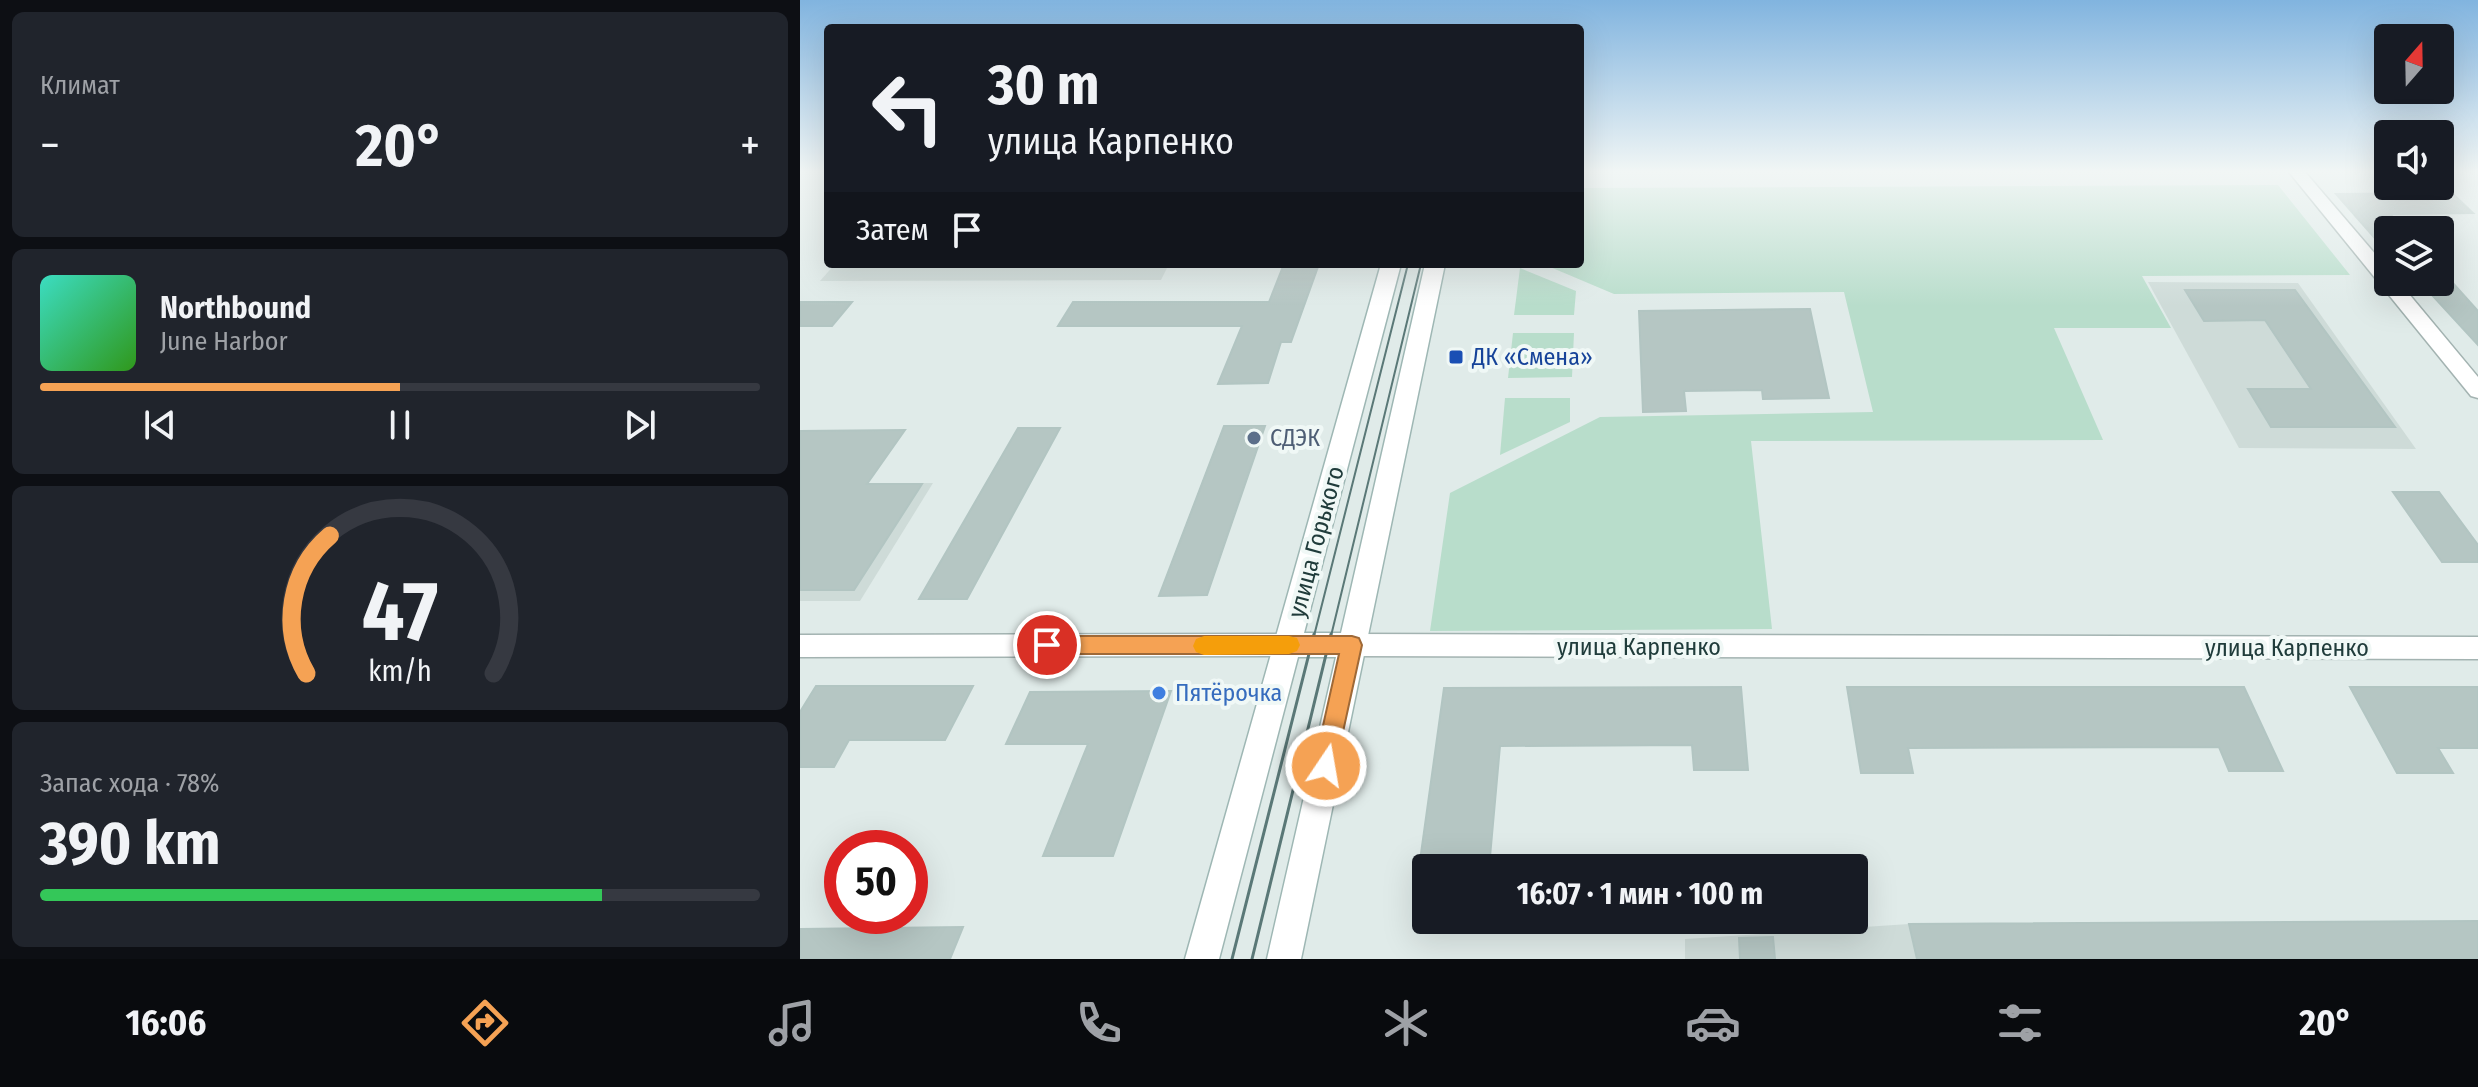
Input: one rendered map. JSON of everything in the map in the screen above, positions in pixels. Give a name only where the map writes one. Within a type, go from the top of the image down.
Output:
[{"type":"main road","name":"улица Горького","points":[[1202,959],[1390,268]]},
{"type":"main road","points":[[1284,959],[1434,268]]},
{"type":"main road","name":"улица Карпенко","points":[[1288,645],[1352,645]]},
{"type":"street","points":[[2334,217],[2374,265]]},
{"type":"street","points":[[2400,296],[2478,391]]},
{"type":"street","name":"улица Карпенко","points":[[800,646],[1288,645]]},
{"type":"street","name":"улица Карпенко","points":[[1352,645],[2478,648]]},
{"type":"shaded area","points":[[831,268],[1167,268],[1161,280],[820,281]]},
{"type":"shaded area","points":[[2148,282],[2298,283],[2416,449],[2239,448]]},
{"type":"shaded area","points":[[933,483],[860,601],[800,601],[800,484]]},
{"type":"shaded area","points":[[2478,921],[2478,959],[1685,959],[1685,939],[1760,934],[1868,934],[1868,927]]},
{"type":"green space","points":[[1584,217],[2303,217],[2350,275],[2142,276],[2171,328],[2054,328],[2103,440],[1751,441],[1772,629],[1430,631],[1450,493],[1600,417],[1873,412],[1844,292],[1614,294],[1552,268],[1584,268]]},
{"type":"green space","points":[[1520,268],[1576,291],[1574,315],[1514,315]]},
{"type":"green space","points":[[1513,333],[1574,333],[1572,377],[1508,378]]},
{"type":"green space","points":[[1505,398],[1570,398],[1570,422],[1500,455]]},
{"type":"building","points":[[2356,217],[2374,217],[2374,237]]},
{"type":"building","points":[[1282,268],[1318,268],[1291,342],[1281,342],[1268,383],[1218,384],[1242,326],[1058,326],[1073,302],[1269,302]]},
{"type":"building","points":[[2454,284],[2478,311],[2478,345],[2433,296],[2454,296]]},
{"type":"building","points":[[2185,290],[2295,290],[2395,427],[2271,427],[2248,389],[2311,389],[2265,320],[2204,321]]},
{"type":"building","points":[[800,302],[852,302],[832,326],[800,326]]},
{"type":"building","points":[[1810,309],[1829,398],[1763,399],[1762,390],[1684,391],[1686,411],[1643,412],[1639,311]]},
{"type":"building","points":[[1224,426],[1265,426],[1207,595],[1159,596]]},
{"type":"building","points":[[1018,428],[1060,428],[967,599],[919,599]]},
{"type":"building","points":[[905,430],[867,484],[922,484],[854,590],[800,590],[800,431]]},
{"type":"building","points":[[2393,492],[2439,492],[2478,545],[2478,562],[2442,562]]},
{"type":"building","points":[[816,686],[973,686],[945,740],[849,740],[834,767],[800,767],[800,712]]},
{"type":"building","points":[[1741,687],[1748,770],[1694,770],[1692,745],[1500,746],[1490,854],[1421,854],[1444,688]]},
{"type":"building","points":[[1847,687],[2244,687],[2283,771],[2229,771],[2219,747],[1908,748],[1913,773],[1861,773]]},
{"type":"building","points":[[2350,687],[2478,687],[2478,748],[2438,748],[2453,773],[2397,773]]},
{"type":"building","points":[[1171,691],[1113,856],[1043,856],[1088,744],[1006,744],[1030,692]]},
{"type":"building","points":[[2478,921],[2478,959],[1917,959],[1909,924]]},
{"type":"building","points":[[928,927],[963,927],[950,959],[800,959],[800,929],[824,929],[824,934],[928,934]]},
{"type":"building","points":[[1773,937],[1775,959],[1740,959],[1739,938]]},
{"type":"tram line","points":[[1314,636],[1407,268]]},
{"type":"tram line","points":[[1331,636],[1420,268]]},
{"type":"tram line","points":[[1232,959],[1314,634]]},
{"type":"tram line","points":[[1252,959],[1331,634]]},
{"type":"slow traffic","points":[[1204,646],[1289,645]]},
{"type":"place","name":"ДК «Смена»","points":[[1456,357]]},
{"type":"place","name":"СДЭК","points":[[1254,438]]},
{"type":"place","name":"Пятёрочка","points":[[1159,693]]},
{"type":"route","points":[[1047,645],[1352,645],[1326,766]]}]
